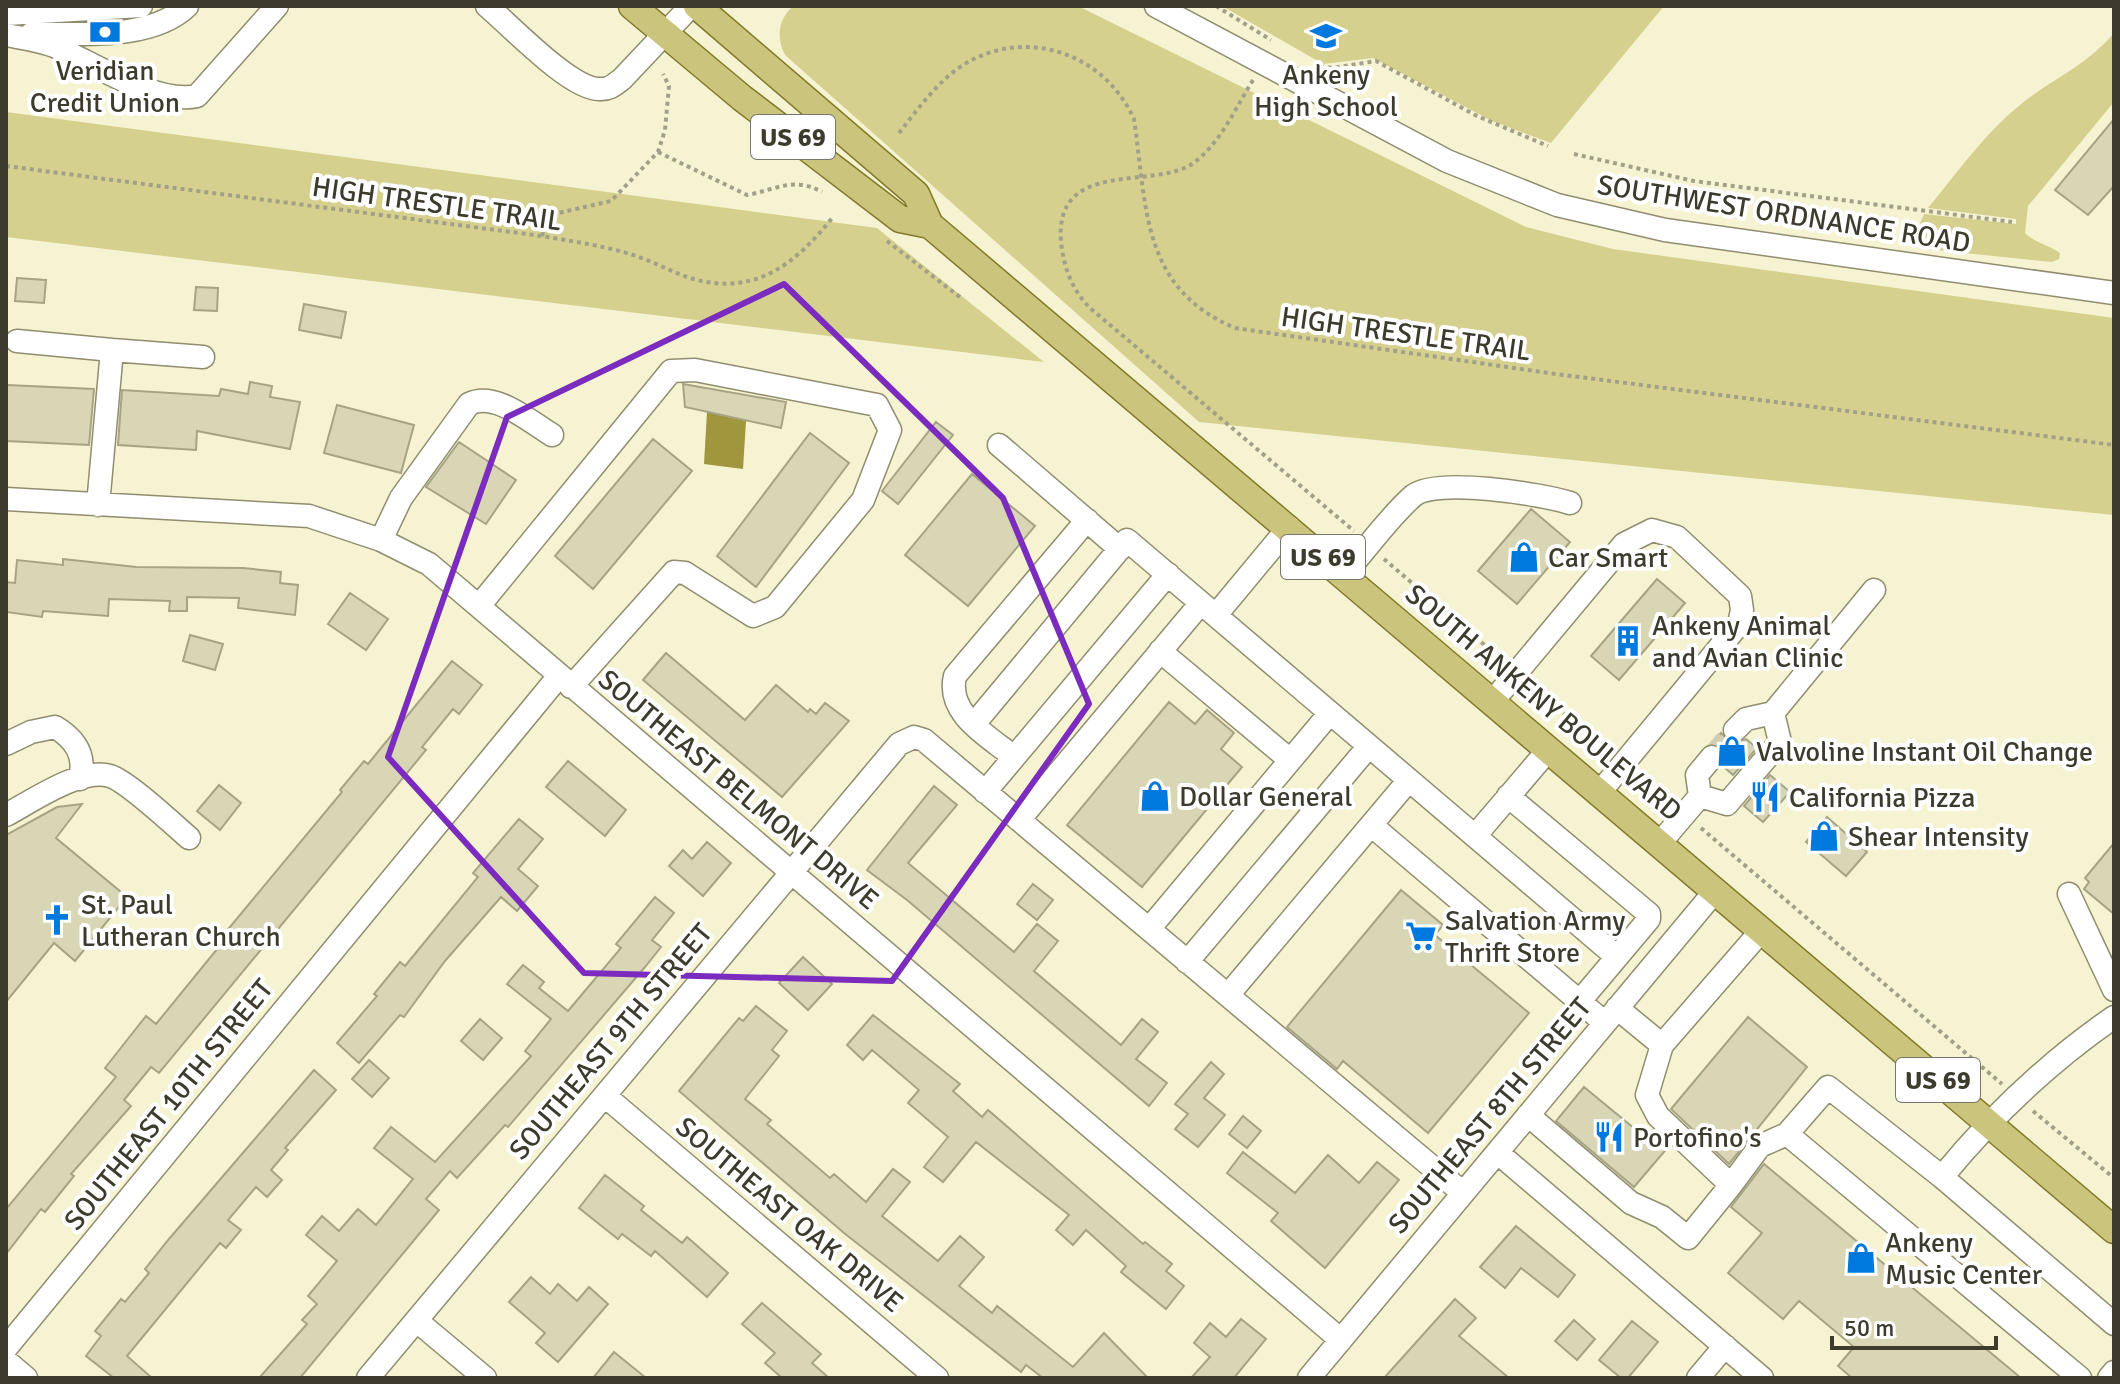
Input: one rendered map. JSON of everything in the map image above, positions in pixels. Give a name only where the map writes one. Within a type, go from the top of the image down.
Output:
[{"type":"main road","name":"SOUTH ANKENY BOULEVARD","points":[[632,6],[742,98],[900,219],[930,225]]},
{"type":"main road","name":"SOUTH ANKENY BOULEVARD","points":[[697,6],[916,194],[930,225],[2114,1230]]},
{"type":"street","points":[[6,14],[141,6]]},
{"type":"street","points":[[6,34],[147,26],[179,14],[187,6]]},
{"type":"street","points":[[6,34],[51,45],[114,76],[181,100],[197,96],[277,6]]},
{"type":"street","points":[[487,6],[566,73],[597,90],[611,88],[622,79],[691,6]]},
{"type":"street","name":"SOUTHWEST ORDNANCE ROAD","points":[[1156,6],[1447,161],[1557,205],[1665,230],[2114,293]]},
{"type":"street","points":[[17,341],[203,357]]},
{"type":"street","points":[[98,505],[112,350]]},
{"type":"street","name":"SOUTHEAST 10TH STREET","points":[[6,1348],[565,682],[674,572],[685,573],[753,616],[775,607],[863,500],[890,430],[877,405],[695,370],[671,371],[479,606]]},
{"type":"street","points":[[381,540],[401,498],[469,404],[485,400],[496,402],[552,435]]},
{"type":"street","points":[[999,445],[1120,549]]},
{"type":"street","points":[[1344,574],[1415,494],[1431,487],[1524,493],[1570,503]]},
{"type":"street","name":"SOUTHEAST BELMONT DRIVE","points":[[6,499],[309,516],[381,540],[429,564],[1341,1340]]},
{"type":"street","points":[[1014,757],[957,707],[951,692],[955,676],[1087,520]]},
{"type":"street","points":[[1019,820],[1160,651],[1208,609],[1289,527]]},
{"type":"street","points":[[1493,701],[1624,544],[1652,530],[1677,537],[1740,596],[1742,610],[1739,624],[1600,792]]},
{"type":"street","points":[[974,724],[1127,540],[1617,957]]},
{"type":"street","points":[[1168,574],[985,792],[1463,1193]]},
{"type":"street","points":[[1735,730],[1746,719],[1773,713],[1874,590]]},
{"type":"street","points":[[1160,651],[1290,760]]},
{"type":"street","points":[[1149,929],[1330,713]]},
{"type":"street","points":[[1700,796],[1727,804],[1780,742],[1773,713]]},
{"type":"street","points":[[6,744],[31,732],[55,727],[79,749],[82,760],[80,779]]},
{"type":"street","name":"SOUTHEAST 9TH STREET","points":[[368,1378],[899,744],[914,737],[924,740],[985,792]]},
{"type":"street","points":[[1187,962],[1369,746]]},
{"type":"street","points":[[1475,836],[1549,749]]},
{"type":"street","points":[[1660,843],[1700,796],[1697,775],[1712,757]]},
{"type":"street","points":[[6,815],[80,779],[113,777],[189,838]]},
{"type":"street","points":[[1228,995],[1409,780]]},
{"type":"street","points":[[1508,796],[1649,914],[1649,919],[1580,1001]]},
{"type":"street","points":[[1371,825],[1580,1001],[1662,1045]]},
{"type":"street","name":"SOUTHEAST 8TH STREET","points":[[1309,1378],[1716,890]]},
{"type":"street","points":[[2069,894],[2114,990]]},
{"type":"street","points":[[1731,1185],[1658,1116],[1647,1095],[1662,1045],[1762,930]]},
{"type":"street","points":[[1942,1177],[1987,1122],[2018,1098],[2062,1053],[2114,1017]]},
{"type":"street","points":[[1528,1115],[1631,1203],[1662,1217],[1688,1238],[1760,1146],[1787,1134],[1828,1087],[1942,1177],[2114,1324]]},
{"type":"street","name":"SOUTHEAST OAK DRIVE","points":[[605,1096],[937,1378]]},
{"type":"street","points":[[1787,1134],[2080,1378]]},
{"type":"street","points":[[1498,1153],[1762,1378]]},
{"type":"street","points":[[417,1321],[485,1378]]},
{"type":"street","points":[[1698,1378],[1725,1346]]},
{"type":"street","points":[[6,1361],[26,1378]]},
{"type":"street","points":[[2109,1378],[2114,1372]]},
{"type":"path","points":[[1216,6],[1271,44],[1283,47]]},
{"type":"path","name":"HIGH TRESTLE TRAIL","points":[[899,133],[938,85],[962,66],[987,53],[1013,46],[1044,47],[1068,54],[1112,84],[1134,119],[1154,245],[1166,274],[1183,296],[1206,315],[1235,328],[1359,348],[2114,445]]},
{"type":"path","points":[[1315,64],[1332,68],[1376,61],[1477,116],[1548,146]]},
{"type":"path","points":[[1256,73],[1229,120],[1195,162],[1169,172],[1095,184],[1081,192],[1070,206],[1061,239],[1072,286],[1111,326],[1369,547],[2114,1178]]},
{"type":"path","points":[[542,236],[548,218],[554,214],[611,201],[658,152],[665,130],[669,86],[663,74]]},
{"type":"path","points":[[658,152],[747,195],[799,183],[828,195]]},
{"type":"path","points":[[1574,154],[1694,181],[2012,222]]},
{"type":"path","name":"HIGH TRESTLE TRAIL","points":[[6,166],[542,236],[612,249],[696,280],[747,283],[771,276],[795,260],[833,217]]},
{"type":"path","points":[[877,234],[961,298]]},
{"type":"highlighted area","points":[[784,284],[1003,498],[1089,704],[892,981],[584,973],[388,757],[507,417]]},
{"type":"shaded area","points":[[793,6],[1078,6],[1526,227],[1613,249],[2114,318],[2114,515],[1199,422],[785,55],[780,42],[780,29],[784,17]]},
{"type":"shaded area","points":[[1222,6],[1664,6],[1551,143],[1492,121],[1373,58],[1323,64]]},
{"type":"shaded area","points":[[2114,33],[2114,102],[2028,206],[2025,233],[2060,253],[2059,259],[2052,262],[1926,249],[1915,235],[1924,214],[2016,224],[2016,219],[1928,208],[2007,116],[2092,55]]},
{"type":"shaded area","points":[[6,112],[877,228],[1044,362],[6,237]]},
{"type":"shaded area","points":[[707,412],[746,421],[743,469],[704,464]]},
{"type":"building","points":[[2114,119],[2114,186],[2088,215],[2055,190]]},
{"type":"building","points":[[17,278],[46,280],[44,303],[15,301]]},
{"type":"building","points":[[196,287],[218,288],[217,311],[194,310]]},
{"type":"building","points":[[304,304],[346,312],[341,338],[299,330]]},
{"type":"building","points":[[250,382],[272,386],[270,397],[300,402],[290,449],[197,431],[196,450],[118,445],[122,390],[219,396],[221,389],[248,394]]},
{"type":"building","points":[[683,384],[786,402],[781,428],[685,407]]},
{"type":"building","points":[[7,385],[94,389],[89,445],[6,441]]},
{"type":"building","points":[[337,405],[414,425],[401,473],[324,453]]},
{"type":"building","points":[[936,422],[953,435],[898,504],[882,491]]},
{"type":"building","points":[[810,433],[849,463],[756,587],[717,556]]},
{"type":"building","points":[[653,439],[692,471],[593,589],[555,556]]},
{"type":"building","points":[[459,442],[516,480],[486,524],[426,487]]},
{"type":"building","points":[[972,474],[1035,526],[968,606],[905,555]]},
{"type":"building","name":"Car Smart","points":[[1531,509],[1570,542],[1517,604],[1478,571]]},
{"type":"building","points":[[63,559],[136,567],[243,568],[281,572],[280,583],[298,585],[295,615],[238,608],[239,598],[187,597],[187,611],[169,611],[170,601],[109,599],[108,616],[43,611],[42,617],[6,612],[6,582],[15,583],[17,560],[63,565]]},
{"type":"building","name":"Ankeny Animal and Avian Clinic","points":[[1657,579],[1685,603],[1619,680],[1591,656]]},
{"type":"building","points":[[350,593],[388,619],[366,650],[328,624]]},
{"type":"building","points":[[190,635],[223,644],[215,670],[183,661]]},
{"type":"building","points":[[666,653],[745,720],[776,685],[808,712],[810,709],[816,714],[825,703],[849,721],[782,797],[643,680]]},
{"type":"building","points":[[452,661],[482,685],[459,714],[453,709],[422,747],[426,750],[159,1073],[151,1067],[124,1100],[131,1106],[71,1174],[74,1176],[45,1212],[41,1209],[6,1254],[6,1209],[116,1077],[105,1068],[146,1016],[156,1024],[218,948],[215,945],[342,792],[340,790],[364,761],[368,764]]},
{"type":"building","name":"Dollar General","points":[[1169,702],[1195,724],[1207,710],[1234,733],[1221,749],[1242,767],[1142,887],[1067,825]]},
{"type":"building","name":"Valvoline Instant Oil Change","points":[[1721,733],[1731,743],[1746,739],[1757,748],[1733,775],[1723,766],[1725,751],[1712,743]]},
{"type":"building","points":[[568,761],[626,810],[605,836],[546,787]]},
{"type":"building","name":"California Pizza","points":[[1770,775],[1790,792],[1763,822],[1744,806]]},
{"type":"building","points":[[219,785],[241,803],[220,830],[197,811]]},
{"type":"building","points":[[934,786],[957,805],[908,863],[1014,952],[1037,924],[1058,941],[1034,971],[1121,1045],[1142,1019],[1158,1032],[1136,1059],[1167,1083],[1149,1106],[907,900],[867,870]]},
{"type":"building","name":"St. Paul Lutheran Church","points":[[82,804],[56,838],[127,897],[75,961],[54,943],[6,1002],[6,835],[57,807]]},
{"type":"building","points":[[1827,817],[1867,852],[1846,876],[1806,842]]},
{"type":"building","points":[[519,819],[543,839],[518,869],[538,886],[517,911],[501,897],[445,961],[404,1017],[400,1015],[359,1063],[337,1043],[377,996],[374,994],[400,962],[405,966],[478,877],[473,873]]},
{"type":"building","points":[[707,842],[731,863],[703,896],[669,866],[683,850],[692,859]]},
{"type":"building","points":[[2114,843],[2114,914],[2084,889],[2089,882],[2085,878]]},
{"type":"building","points":[[1033,884],[1053,900],[1037,920],[1017,904]]},
{"type":"building","points":[[1401,890],[1443,925],[1435,935],[1529,1013],[1428,1133],[1343,1061],[1337,1069],[1287,1027]]},
{"type":"building","points":[[655,897],[674,913],[652,940],[661,947],[645,967],[508,1127],[505,1125],[457,1178],[450,1171],[426,1199],[439,1210],[300,1378],[259,1378],[307,1324],[302,1320],[317,1304],[308,1296],[337,1261],[306,1235],[322,1216],[339,1231],[358,1209],[376,1225],[413,1179],[374,1148],[391,1127],[435,1162],[531,1056],[525,1051],[551,1019],[507,984],[523,965],[544,982],[539,988],[568,1011],[621,948],[616,944]]},
{"type":"building","points":[[803,957],[832,984],[808,1010],[779,983]]},
{"type":"building","points":[[756,1006],[787,1031],[772,1050],[779,1056],[745,1099],[771,1120],[767,1124],[830,1178],[834,1174],[866,1202],[893,1169],[910,1182],[882,1216],[938,1261],[960,1236],[984,1257],[959,1286],[992,1313],[997,1306],[1073,1367],[1104,1333],[1148,1378],[1043,1378],[1026,1365],[1021,1372],[844,1233],[679,1091],[739,1018],[743,1021]]},
{"type":"building","points":[[873,1015],[960,1084],[953,1091],[982,1117],[988,1110],[1143,1244],[1145,1242],[1172,1264],[1166,1271],[1184,1286],[1166,1309],[1121,1272],[1126,1266],[1086,1230],[1073,1245],[1056,1230],[1069,1215],[976,1142],[943,1182],[924,1167],[948,1137],[908,1103],[919,1090],[872,1050],[863,1060],[847,1045]]},
{"type":"building","points":[[1748,1017],[1807,1067],[1729,1164],[1671,1109]]},
{"type":"building","points":[[480,1019],[502,1038],[483,1060],[461,1041]]},
{"type":"building","points":[[369,1060],[389,1078],[372,1097],[352,1079]]},
{"type":"building","points":[[1211,1062],[1224,1074],[1204,1098],[1225,1115],[1198,1147],[1175,1129],[1188,1114],[1175,1104]]},
{"type":"building","points":[[314,1070],[336,1090],[285,1148],[288,1150],[271,1170],[282,1180],[267,1197],[256,1187],[228,1220],[241,1230],[226,1248],[220,1243],[127,1356],[152,1378],[114,1378],[86,1356],[101,1336],[95,1331],[121,1299],[125,1302],[149,1273],[145,1269],[169,1239]]},
{"type":"building","name":"Portofino's","points":[[1584,1087],[1646,1138],[1653,1130],[1669,1146],[1634,1187],[1556,1121]]},
{"type":"building","points":[[1243,1116],[1261,1131],[1247,1148],[1229,1134]]},
{"type":"building","points":[[1243,1152],[1295,1193],[1328,1155],[1359,1183],[1377,1162],[1399,1180],[1325,1268],[1271,1221],[1278,1213],[1227,1173]]},
{"type":"building","points":[[1764,1164],[2021,1378],[1852,1378],[1838,1366],[1854,1347],[1799,1301],[1783,1319],[1728,1273],[1762,1233],[1731,1207]]},
{"type":"building","points":[[605,1175],[644,1206],[641,1210],[682,1243],[687,1237],[728,1273],[707,1297],[655,1251],[651,1256],[622,1234],[618,1239],[579,1208]]},
{"type":"building","points":[[1516,1226],[1575,1275],[1558,1297],[1521,1268],[1505,1288],[1480,1267]]},
{"type":"building","points":[[531,1277],[550,1294],[558,1284],[577,1301],[589,1287],[608,1304],[558,1362],[536,1343],[545,1333],[509,1302]]},
{"type":"building","points":[[1455,1299],[1476,1318],[1459,1336],[1509,1378],[1384,1378]]},
{"type":"building","points":[[762,1303],[821,1354],[812,1363],[829,1378],[782,1378],[765,1363],[775,1353],[742,1324]]},
{"type":"building","points":[[1241,1319],[1266,1339],[1234,1378],[1191,1378],[1210,1357],[1194,1343],[1210,1323],[1226,1337]]},
{"type":"building","points":[[1574,1320],[1595,1339],[1577,1360],[1555,1341]]},
{"type":"building","points":[[1632,1321],[1658,1342],[1628,1378],[1621,1378],[1599,1360]]},
{"type":"building","points":[[614,1352],[646,1378],[593,1378]]},
{"type":"tunnel","points":[[1712,757],[1735,730]]},
{"type":"place","name":"Veridian Credit Union","points":[[105,32]]},
{"type":"place","name":"Ankeny High School","points":[[1326,36]]},
{"type":"place","name":"Car Smart","points":[[1524,557]]},
{"type":"place","name":"Ankeny Animal and Avian Clinic","points":[[1628,641]]},
{"type":"place","name":"Valvoline Instant Oil Change","points":[[1732,751]]},
{"type":"place","name":"Dollar General","points":[[1155,796]]},
{"type":"place","name":"California Pizza","points":[[1765,797]]},
{"type":"place","name":"Shear Intensity","points":[[1824,836]]},
{"type":"place","name":"St. Paul Lutheran Church","points":[[57,920]]},
{"type":"place","name":"Salvation Army Thrift Store","points":[[1421,936]]},
{"type":"place","name":"Portofino's","points":[[1609,1137]]},
{"type":"place","name":"Ankeny Music Center","points":[[1861,1258]]}]
